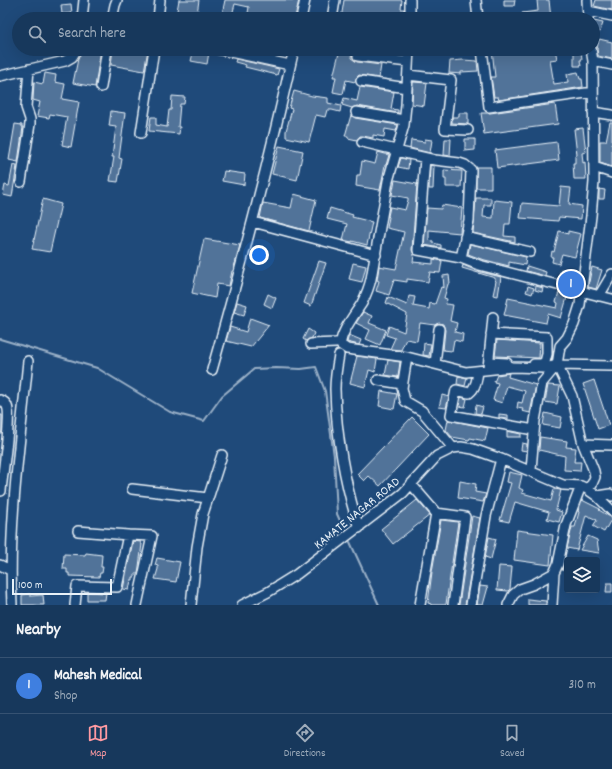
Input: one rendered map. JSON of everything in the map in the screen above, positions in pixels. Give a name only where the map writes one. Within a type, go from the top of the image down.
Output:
[{"type":"street","points":[[83,12],[84,0]]},
{"type":"street","points":[[114,12],[118,0]]},
{"type":"street","points":[[159,12],[160,0]]},
{"type":"street","points":[[302,12],[305,0]]},
{"type":"street","points":[[333,12],[335,0]]},
{"type":"street","points":[[410,0],[410,12]]},
{"type":"street","points":[[476,0],[477,12]]},
{"type":"street","points":[[587,0],[588,12]]},
{"type":"street","points":[[600,16],[612,16]]},
{"type":"street","points":[[1,73],[29,69],[65,61],[73,56]]},
{"type":"street","points":[[101,87],[106,56]]},
{"type":"street","points":[[142,133],[153,56]]},
{"type":"street","points":[[248,56],[290,65]]},
{"type":"street","points":[[212,370],[253,222],[292,56]]},
{"type":"street","points":[[358,56],[408,62]]},
{"type":"street","points":[[408,56],[404,120],[388,181],[369,289],[342,335],[340,342],[343,348],[347,349],[407,357],[466,372],[478,371],[489,366],[541,364],[545,362],[547,354],[547,337],[491,334]]},
{"type":"street","points":[[483,56],[489,107],[593,92]]},
{"type":"street","points":[[531,470],[534,430],[542,383],[557,365],[560,346],[567,338],[578,312],[581,292],[594,167],[592,56]]},
{"type":"street","points":[[593,61],[612,64]]},
{"type":"street","points":[[21,182],[30,124],[26,107],[29,69]]},
{"type":"street","points":[[408,74],[451,80],[445,129],[468,130]]},
{"type":"street","points":[[361,81],[407,88]]},
{"type":"street","points":[[356,112],[404,120]]},
{"type":"street","points":[[594,112],[612,115]]},
{"type":"street","points":[[362,142],[425,158],[465,165],[471,170],[469,220],[461,258]]},
{"type":"street","points":[[425,158],[418,250],[461,258],[479,265],[612,299]]},
{"type":"street","points":[[594,167],[612,173]]},
{"type":"street","points":[[253,222],[376,255]]},
{"type":"street","points":[[465,237],[530,252]]},
{"type":"street","points":[[599,296],[612,274]]},
{"type":"street","points":[[489,366],[493,317]]},
{"type":"street","points":[[435,364],[439,329]]},
{"type":"street","points":[[311,344],[340,342]]},
{"type":"street","points":[[338,355],[335,387],[343,464],[359,528]]},
{"type":"street","points":[[407,357],[402,384],[402,392],[405,401],[422,411],[453,448],[461,447],[473,449],[501,458],[563,485],[584,488],[597,496],[612,511]]},
{"type":"street","points":[[12,605],[10,570],[14,492],[28,362]]},
{"type":"street","points":[[552,605],[554,573],[558,564],[566,525],[584,488],[592,484],[595,477],[583,444],[572,396],[557,365]]},
{"type":"street","points":[[489,366],[544,368],[557,365],[612,366]]},
{"type":"street","points":[[478,371],[476,382],[472,391],[469,393],[456,390],[451,415],[534,430]]},
{"type":"street","points":[[378,380],[402,384]]},
{"type":"street","points":[[0,400],[8,407],[8,425],[0,491],[14,492]]},
{"type":"street","points":[[583,444],[612,445]]},
{"type":"street","name":"KAMATE NAGAR ROAD","points":[[242,605],[297,574],[359,528],[403,493],[437,456],[453,448]]},
{"type":"street","points":[[191,605],[203,514],[222,455]]},
{"type":"street","points":[[471,605],[486,516],[501,458]]},
{"type":"street","points":[[411,484],[436,513],[465,517],[453,605]]},
{"type":"street","points":[[132,489],[208,498]]},
{"type":"street","points":[[597,496],[610,494],[612,496]]},
{"type":"street","points":[[420,605],[436,513]]},
{"type":"street","points":[[78,531],[152,536],[136,605]]},
{"type":"street","points":[[75,605],[77,586],[117,587],[128,534]]},
{"type":"street","points":[[0,565],[10,570]]},
{"type":"street","points":[[508,605],[509,600],[520,589],[534,584],[554,573]]},
{"type":"building","points":[[179,0],[199,0],[197,12],[177,12]]},
{"type":"building","points":[[225,0],[299,0],[296,12],[248,12],[249,7],[235,4],[233,12],[222,12]]},
{"type":"building","points":[[344,0],[402,0],[401,9],[404,9],[404,12],[342,12]]},
{"type":"building","points":[[504,0],[515,0],[514,6],[504,6]]},
{"type":"building","points":[[537,0],[549,0],[550,12],[530,12],[538,11]]},
{"type":"building","points":[[596,0],[612,0],[612,10],[594,6]]},
{"type":"building","points":[[71,4],[72,12],[62,12],[61,5]]},
{"type":"building","points":[[600,22],[603,23],[600,32]]},
{"type":"building","points":[[600,39],[612,42],[612,59],[598,56],[600,56]]},
{"type":"building","points":[[80,56],[100,56],[95,87],[73,83]]},
{"type":"building","points":[[112,56],[147,56],[144,71],[111,65]]},
{"type":"building","points":[[192,56],[208,56],[207,64],[191,61]]},
{"type":"building","points":[[338,56],[351,56],[351,58],[357,62],[381,65],[379,78],[359,75],[355,82],[346,80],[343,94],[333,92],[336,77],[333,77]]},
{"type":"building","points":[[493,56],[556,56],[557,59],[550,60],[554,84],[568,82],[567,74],[578,72],[580,79],[582,79],[583,87],[499,100],[498,97],[494,97],[491,77],[495,77]]},
{"type":"building","points":[[574,56],[582,56],[582,60],[580,60],[581,66],[574,66]]},
{"type":"building","points":[[236,59],[279,69],[277,75],[245,67],[246,65],[235,62]]},
{"type":"building","points":[[450,61],[477,61],[478,71],[461,72],[461,74],[449,73]]},
{"type":"building","points":[[45,73],[56,75],[55,82],[65,84],[62,99],[79,102],[71,147],[62,145],[67,117],[50,114],[49,118],[37,116],[40,102],[33,100],[34,82],[43,84]]},
{"type":"building","points":[[413,82],[427,83],[424,106],[412,104]]},
{"type":"building","points":[[360,87],[394,92],[391,109],[398,110],[398,113],[357,106],[352,108],[342,105],[344,98],[357,101]]},
{"type":"building","points":[[294,91],[312,96],[328,98],[328,103],[341,106],[340,112],[327,110],[325,117],[316,115],[309,142],[286,137],[286,131],[292,109],[289,108]]},
{"type":"building","points":[[172,96],[185,97],[184,104],[180,104],[178,127],[180,127],[179,134],[149,131],[151,117],[156,117],[156,125],[167,127],[169,110],[171,110]]},
{"type":"building","points":[[555,104],[558,124],[484,134],[481,113]]},
{"type":"building","points":[[111,111],[125,113],[119,158],[122,159],[118,182],[110,181],[114,157],[112,157],[116,127],[109,126]]},
{"type":"building","points":[[459,113],[468,113],[468,124],[452,123],[452,117],[459,117]]},
{"type":"building","points":[[351,115],[355,118],[398,125],[396,131],[385,129],[384,137],[373,135],[373,138],[360,136],[357,140],[345,136]]},
{"type":"building","points":[[610,122],[612,122],[612,167],[600,163],[600,141],[606,141]]},
{"type":"building","points":[[15,124],[22,125],[23,127],[18,162],[9,160]]},
{"type":"building","points":[[583,128],[586,152],[582,153],[583,163],[585,162],[586,179],[574,179],[573,163],[575,163],[575,156],[577,155],[574,129]]},
{"type":"building","points":[[425,139],[432,140],[430,153],[410,148],[411,140],[425,142]]},
{"type":"building","points":[[445,139],[451,139],[450,156],[444,155]]},
{"type":"building","points":[[465,139],[475,139],[475,150],[465,151]]},
{"type":"building","points":[[557,142],[559,160],[497,168],[495,150]]},
{"type":"building","points":[[279,146],[303,151],[297,180],[272,174]]},
{"type":"building","points":[[378,152],[389,155],[385,165],[380,190],[356,186],[357,175],[360,175],[362,161],[375,164]]},
{"type":"building","points":[[401,158],[409,160],[408,169],[398,167]]},
{"type":"building","points":[[13,165],[17,166],[12,197],[3,195],[5,185],[9,186]]},
{"type":"building","points":[[430,165],[434,166],[433,189],[429,189]]},
{"type":"building","points":[[476,167],[491,167],[491,188],[476,188]]},
{"type":"building","points":[[444,170],[462,171],[461,187],[446,187]]},
{"type":"building","points":[[224,171],[245,174],[244,185],[222,181]]},
{"type":"building","points":[[395,180],[417,184],[412,250],[414,255],[413,262],[433,264],[433,259],[442,261],[440,273],[430,272],[428,282],[407,279],[407,282],[394,280],[389,295],[376,291],[379,281],[377,280],[379,266],[396,269],[404,232],[387,228],[388,216],[390,207],[405,210],[408,200],[408,198],[392,195]]},
{"type":"building","points":[[561,187],[571,188],[569,204],[582,206],[581,219],[559,217],[558,221],[520,218],[522,203],[559,206]]},
{"type":"building","points":[[599,189],[605,190],[604,199],[599,199]]},
{"type":"building","points":[[294,194],[316,200],[309,231],[260,218],[263,203],[291,208]]},
{"type":"building","points":[[476,198],[491,198],[491,205],[484,205],[483,217],[493,218],[494,200],[512,202],[510,224],[505,224],[504,236],[515,237],[515,242],[473,233]]},
{"type":"building","points":[[43,199],[61,204],[50,252],[32,249]]},
{"type":"building","points":[[442,205],[462,208],[460,233],[429,230],[429,240],[433,241],[433,243],[441,245],[441,248],[424,245],[427,208],[441,209]]},
{"type":"building","points":[[330,208],[353,215],[352,217],[372,222],[367,245],[343,240],[347,224],[327,219]]},
{"type":"building","points":[[559,231],[568,234],[568,231],[581,234],[575,257],[562,254],[559,264],[552,262],[553,257],[551,257],[552,251],[554,252]]},
{"type":"building","points":[[204,239],[240,245],[229,286],[217,284],[215,298],[192,293]]},
{"type":"building","points":[[470,244],[526,257],[525,265],[509,262],[509,266],[481,259],[468,254]]},
{"type":"building","points":[[319,261],[326,263],[311,306],[304,303]]},
{"type":"building","points":[[353,263],[366,266],[362,282],[349,279]]},
{"type":"building","points":[[463,265],[477,271],[501,277],[498,296],[493,295],[496,281],[495,278],[462,268]]},
{"type":"building","points":[[527,266],[546,272],[545,276],[526,271]]},
{"type":"building","points":[[592,267],[602,270],[596,289],[588,287]]},
{"type":"building","points":[[561,269],[572,271],[569,282],[558,279]]},
{"type":"building","points":[[449,275],[450,283],[448,284],[444,298],[447,299],[446,304],[453,305],[450,321],[457,323],[455,332],[463,334],[462,342],[454,340],[452,351],[443,350],[445,330],[443,324],[439,323],[435,325],[420,323],[417,341],[406,339],[401,350],[390,349],[395,338],[386,335],[389,326],[404,332],[407,314],[386,303],[388,297],[407,305],[409,296],[415,297],[413,306],[429,309],[430,303],[435,304],[441,287],[444,288],[443,276]]},
{"type":"building","points":[[528,286],[534,288],[532,294],[526,292]]},
{"type":"building","points":[[536,286],[543,288],[542,292],[535,290]]},
{"type":"building","points":[[559,292],[568,294],[561,318],[548,314],[546,323],[504,315],[508,298],[557,308],[558,303],[556,302]]},
{"type":"building","points":[[268,294],[276,298],[272,308],[264,304]]},
{"type":"building","points":[[237,302],[247,305],[244,315],[234,312]]},
{"type":"building","points":[[363,312],[372,316],[369,323],[386,330],[380,345],[366,339],[370,330],[356,323]]},
{"type":"building","points":[[250,318],[269,325],[251,347],[226,341],[230,327],[246,332]]},
{"type":"building","points":[[308,329],[314,333],[312,338],[306,341],[303,339]]},
{"type":"building","points":[[349,335],[361,340],[359,345],[347,342]]},
{"type":"building","points":[[497,340],[540,343],[539,358],[495,356]]},
{"type":"building","points":[[424,343],[431,344],[429,356],[423,355]]},
{"type":"building","points":[[357,356],[377,359],[375,372],[369,370],[365,387],[350,383]]},
{"type":"building","points":[[388,360],[400,362],[398,377],[385,375]]},
{"type":"building","points":[[509,373],[508,377],[536,385],[530,413],[522,411],[523,409],[517,408],[518,402],[522,403],[525,391],[507,386],[502,403],[493,400],[498,383],[494,382],[497,375]]},
{"type":"building","points":[[458,376],[467,378],[465,386],[457,384]]},
{"type":"building","points":[[594,380],[609,425],[598,429],[583,384]]},
{"type":"building","points":[[548,385],[560,386],[557,404],[545,402]]},
{"type":"building","points":[[381,391],[397,394],[394,409],[379,406]]},
{"type":"building","points":[[442,395],[449,397],[446,408],[439,407]]},
{"type":"building","points":[[461,397],[467,399],[465,407],[459,406]]},
{"type":"building","points":[[476,405],[483,407],[481,414],[475,413]]},
{"type":"building","points":[[545,413],[562,417],[560,428],[543,425]]},
{"type":"building","points":[[499,414],[508,415],[508,419],[499,418]]},
{"type":"building","points":[[0,415],[2,415],[2,433],[0,433]]},
{"type":"building","points":[[412,417],[429,434],[380,486],[369,476],[364,481],[357,474]]},
{"type":"building","points":[[448,420],[488,428],[485,441],[452,437],[446,430]]},
{"type":"building","points":[[507,431],[521,434],[521,437],[507,437]]},
{"type":"building","points":[[540,437],[567,441],[566,447],[576,448],[574,462],[581,462],[580,471],[564,470],[565,456],[539,450]]},
{"type":"building","points":[[522,443],[527,444],[527,451],[521,450]]},
{"type":"building","points":[[509,472],[522,475],[519,488],[523,490],[522,493],[551,501],[554,489],[561,490],[556,510],[562,512],[559,522],[547,519],[549,512],[515,502],[509,522],[500,520],[511,483],[507,482]]},
{"type":"building","points":[[460,481],[476,484],[475,492],[486,494],[483,502],[458,498]]},
{"type":"building","points":[[417,500],[430,515],[393,544],[381,529]]},
{"type":"building","points":[[582,500],[600,509],[599,510],[612,518],[604,532],[593,526],[597,520],[586,515],[577,550],[567,548],[572,527],[575,527]]},
{"type":"building","points":[[472,516],[480,518],[465,605],[459,605]]},
{"type":"building","points":[[441,520],[458,522],[446,604],[431,605],[428,603]]},
{"type":"building","points":[[517,530],[553,535],[550,565],[514,560]]},
{"type":"building","points":[[588,536],[597,540],[599,553],[580,550]]},
{"type":"building","points":[[489,537],[496,539],[491,559],[485,557]]},
{"type":"building","points":[[133,541],[141,542],[142,544],[138,574],[135,574],[133,580],[131,580],[129,590],[123,589]]},
{"type":"building","points":[[86,553],[102,555],[102,573],[100,573],[99,577],[69,576],[67,569],[63,569],[64,554],[85,555]]},
{"type":"building","points":[[157,558],[180,562],[176,582],[155,579],[158,569],[158,566],[155,565]]},
{"type":"building","points":[[499,566],[512,567],[510,589],[508,591],[497,590]]},
{"type":"building","points":[[607,583],[612,583],[612,592],[606,592]]},
{"type":"building","points":[[480,586],[488,587],[483,605],[477,605]]},
{"type":"building","points":[[87,592],[106,593],[105,600],[87,600]]},
{"type":"building","points":[[30,594],[30,596],[43,595],[44,605],[22,605],[22,595]]},
{"type":"building","points":[[528,599],[546,601],[546,605],[528,605]]},
{"type":"waterway","points":[[0,339],[97,368],[170,412],[204,421],[222,396],[254,369],[301,369],[316,367],[325,391],[334,456],[337,514],[345,532]]},
{"type":"waterway","points":[[350,542],[379,605]]},
{"type":"place","name":"Mahesh Medical","points":[[571,284]]}]
